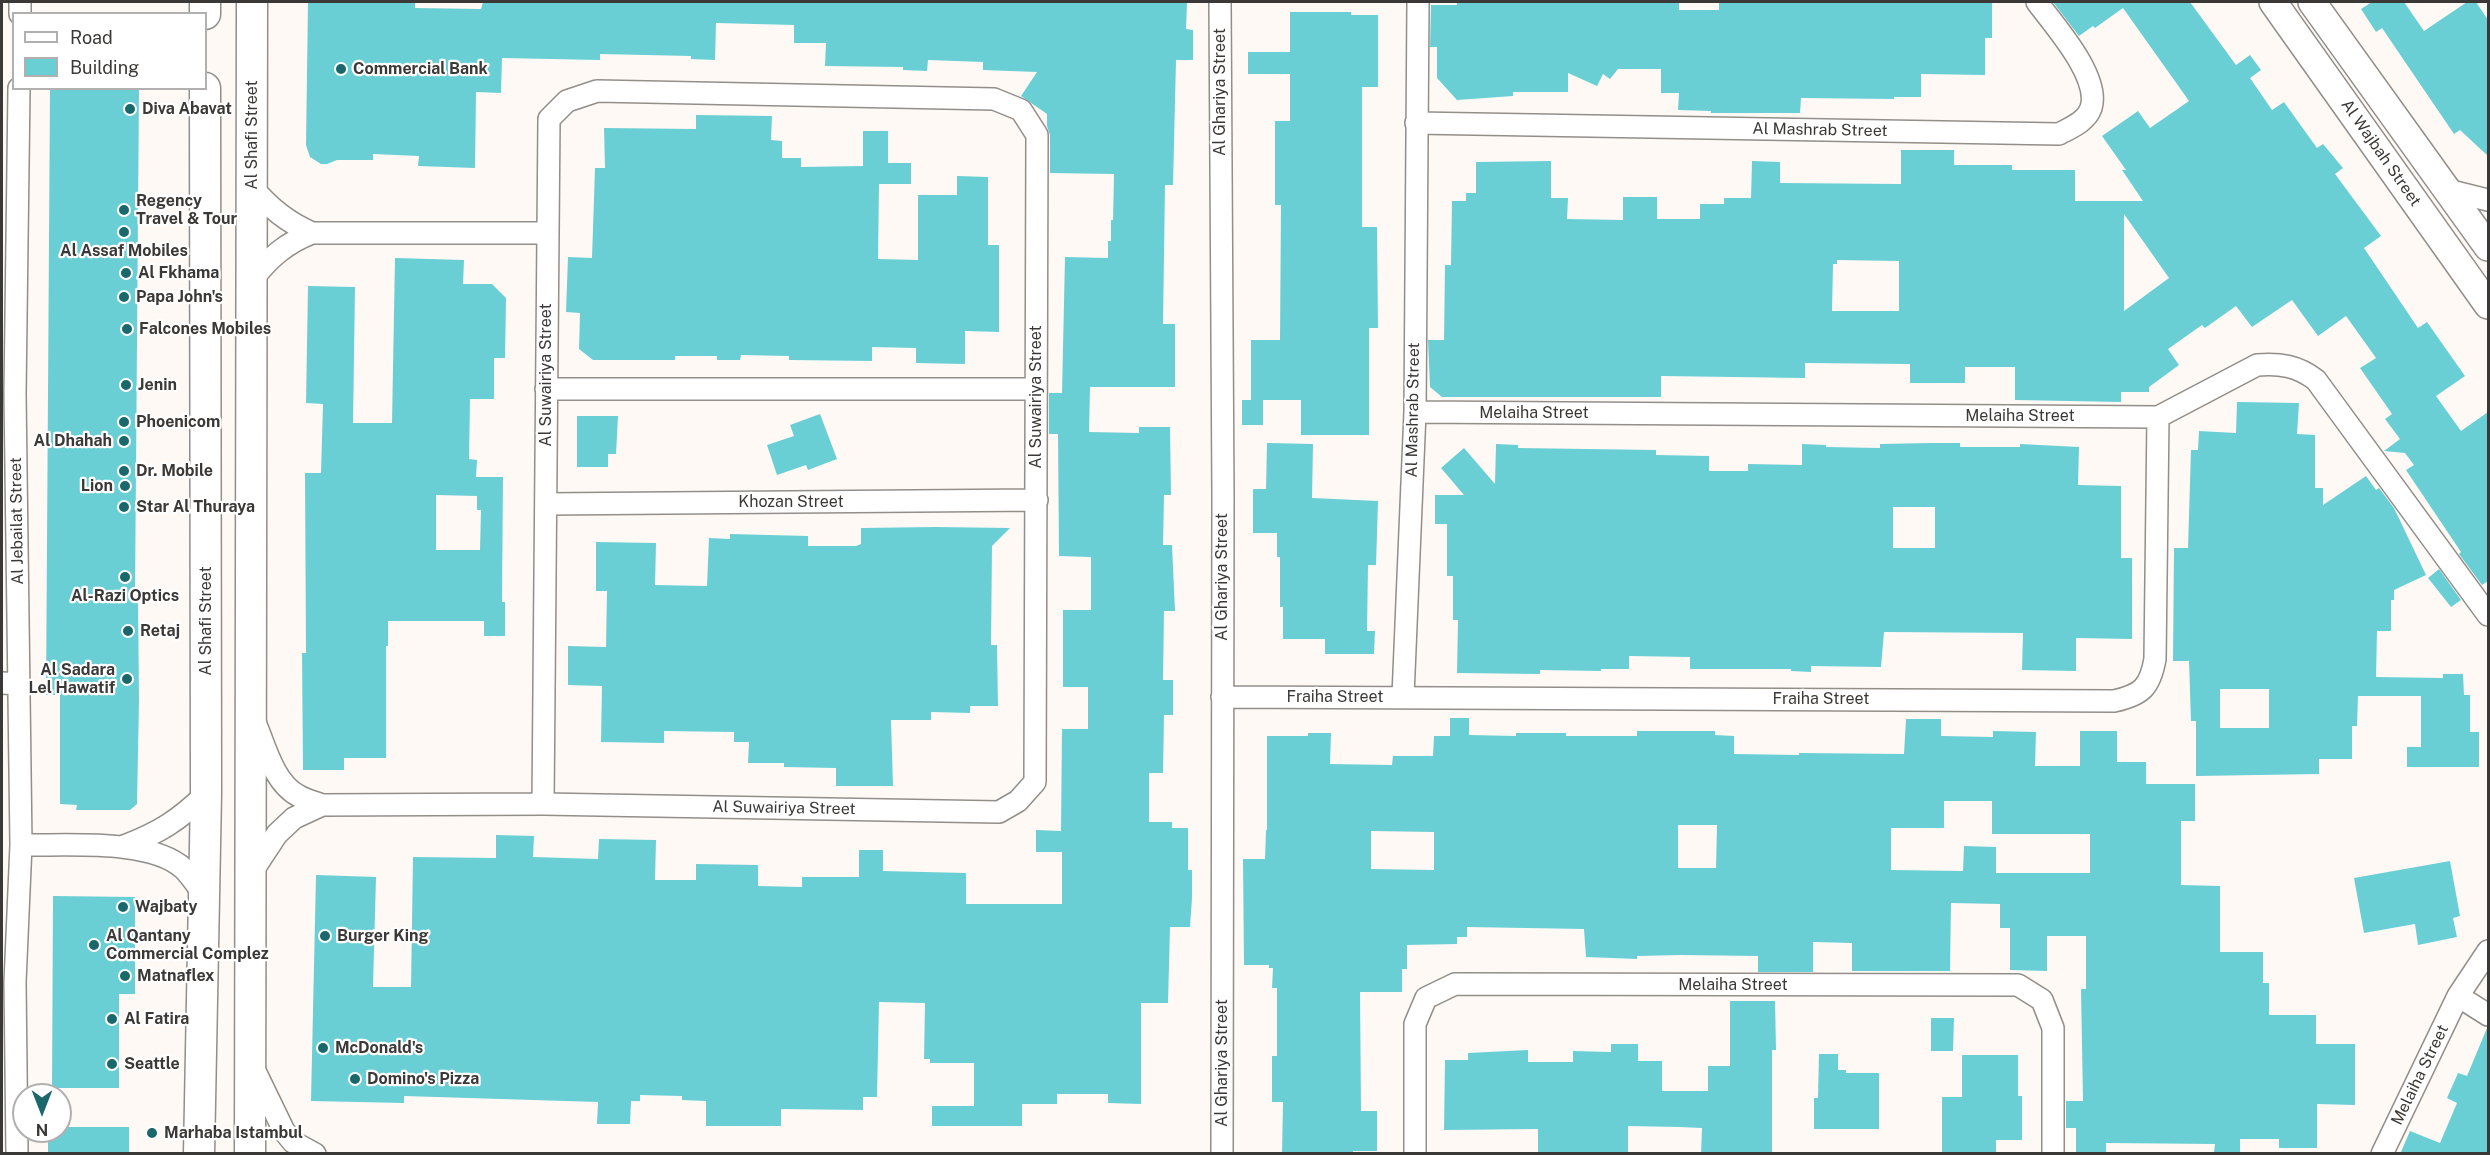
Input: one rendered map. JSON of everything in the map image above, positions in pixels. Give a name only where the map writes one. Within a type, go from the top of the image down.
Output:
[{"type":"main road","name":"Al Shafi Street","points":[[250,1154],[252,2]]},
{"type":"main road","name":"Al Shafi Street","points":[[199,1154],[206,794],[205,90]]},
{"type":"street","name":"Al Ghariya Street","points":[[1220,2],[1223,496],[1222,1154]]},
{"type":"street","name":"Al Mashrab Street","points":[[1403,696],[1414,412],[1418,2]]},
{"type":"street","name":"Al Mashrab Street","points":[[1416,123],[2059,134],[2078,125],[2091,108],[2091,88],[2083,67],[2037,2]]},
{"type":"street","name":"Al Wajbah Street","points":[[2273,2],[2488,305]]},
{"type":"street","name":"Al Wajbah Street","points":[[2312,2],[2488,247]]},
{"type":"street","name":"Al Jebailat Street","points":[[17,1154],[8,982],[21,845],[11,683],[8,394],[19,90]]},
{"type":"street","name":"Al Suwairiya Street","points":[[250,710],[275,770],[284,782],[297,795],[322,805],[543,804],[999,812],[1018,801],[1035,782],[1037,135],[1021,110],[994,99],[597,91],[567,100],[549,119],[543,804]]},
{"type":"street","points":[[252,187],[268,205],[292,224],[312,233]]},
{"type":"street","points":[[2447,190],[2488,200]]},
{"type":"street","points":[[252,280],[268,260],[292,241],[312,233],[548,233]]},
{"type":"street","name":"Melaiha Street","points":[[1414,412],[2158,417],[2257,364],[2274,363],[2305,371],[2316,380],[2488,615]]},
{"type":"street","points":[[546,389],[1036,389]]},
{"type":"street","name":"Fraiha Street","points":[[1222,697],[1403,696],[2114,701],[2129,698],[2142,691],[2152,677],[2155,659],[2158,417]]},
{"type":"street","name":"Khozan Street","points":[[546,504],[1036,500]]},
{"type":"street","points":[[121,847],[153,835],[182,817],[206,794]]},
{"type":"street","name":"Al Suwairiya Street","points":[[250,875],[277,834],[294,818],[322,805]]},
{"type":"street","points":[[21,845],[121,847],[154,852],[184,869],[204,895]]},
{"type":"street","name":"Melaiha Street","points":[[2382,1154],[2457,996],[2488,951]]},
{"type":"street","name":"Melaiha Street","points":[[1415,1154],[1414,1024],[1418,1015],[1426,998],[1455,984],[1491,984],[2018,986],[2042,1000],[2053,1028],[2053,1154]]},
{"type":"street","points":[[2457,996],[2488,1015]]},
{"type":"street","name":"Al Shafi Street","points":[[250,1060],[284,1131],[293,1142],[315,1154]]},
{"type":"building","points":[[308,2],[415,2],[415,8],[481,9],[483,2],[1187,2],[1186,29],[1193,30],[1193,60],[1176,60],[1173,185],[1165,185],[1163,324],[1175,324],[1175,387],[1090,387],[1089,432],[1139,433],[1139,427],[1170,427],[1171,495],[1164,495],[1163,545],[1172,545],[1175,611],[1164,611],[1163,680],[1173,680],[1173,715],[1164,715],[1163,773],[1149,773],[1149,822],[1172,822],[1172,828],[1188,828],[1188,870],[1192,870],[1192,898],[1190,927],[1170,927],[1168,1003],[1141,1003],[1141,1104],[1108,1103],[1108,1094],[1057,1094],[1057,1104],[1022,1104],[1022,1126],[932,1126],[932,1106],[974,1106],[974,1063],[930,1063],[930,1059],[924,1059],[925,1003],[879,1002],[877,1097],[863,1097],[863,1110],[781,1109],[781,1126],[706,1126],[706,1101],[682,1100],[682,1096],[640,1095],[640,1101],[631,1101],[630,1124],[597,1124],[598,1102],[404,1096],[404,1103],[311,1101],[316,875],[376,877],[373,987],[411,987],[413,857],[496,858],[496,835],[534,836],[533,857],[598,859],[599,839],[656,840],[655,880],[696,880],[696,864],[758,865],[758,886],[802,887],[802,877],[859,877],[859,850],[883,850],[883,871],[966,873],[966,904],[1062,904],[1062,852],[1036,852],[1036,830],[1061,831],[1062,729],[1088,729],[1088,687],[1063,687],[1063,610],[1091,610],[1091,557],[1059,556],[1058,434],[1049,434],[1049,393],[1062,393],[1065,257],[1108,258],[1108,241],[1111,241],[1111,220],[1113,220],[1114,174],[1050,173],[1050,135],[1047,114],[1021,96],[1037,72],[983,70],[983,62],[928,60],[927,71],[903,70],[903,67],[825,66],[826,43],[794,43],[794,25],[716,23],[715,60],[691,59],[691,56],[600,54],[600,60],[502,58],[501,93],[476,92],[475,168],[418,166],[419,156],[373,154],[373,160],[337,160],[321,164],[310,157],[306,145]]},
{"type":"building","points":[[1457,2],[1679,2],[1679,10],[1719,10],[1719,2],[1992,2],[1992,38],[1985,38],[1985,75],[1921,74],[1921,97],[1801,98],[1800,113],[1711,113],[1711,111],[1678,110],[1679,93],[1661,93],[1661,69],[1618,69],[1610,79],[1603,74],[1597,86],[1568,73],[1568,92],[1513,92],[1513,96],[1457,100],[1437,78],[1437,47],[1430,47],[1431,5],[1457,5]]},
{"type":"building","points":[[2053,2],[2190,2],[2236,65],[2250,55],[2261,70],[2250,78],[2272,110],[2284,102],[2317,148],[2323,144],[2343,168],[2335,174],[2381,236],[2364,248],[2418,328],[2427,322],[2465,376],[2436,396],[2461,431],[2488,412],[2488,581],[2482,585],[2459,554],[2461,552],[2406,470],[2414,465],[2405,453],[2384,451],[2400,439],[2385,419],[2392,414],[2360,368],[2376,358],[2346,316],[2318,336],[2292,300],[2252,327],[2236,306],[2205,328],[2202,325],[2168,349],[2179,365],[2149,387],[2149,392],[2121,392],[2121,402],[2015,400],[2015,367],[1965,367],[1965,383],[1910,383],[1910,364],[1805,363],[1805,378],[1661,376],[1661,397],[1442,397],[1430,387],[1428,340],[1444,340],[1445,265],[1451,265],[1452,201],[1466,201],[1466,193],[1476,193],[1476,162],[1551,161],[1551,198],[1568,198],[1567,219],[1623,220],[1623,197],[1657,197],[1657,219],[1700,219],[1700,204],[1724,204],[1724,198],[1751,198],[1752,161],[1780,162],[1780,183],[1901,184],[1901,150],[1954,150],[1954,165],[2012,165],[2012,170],[2075,170],[2075,201],[2143,201],[2122,170],[2126,170],[2102,136],[2138,111],[2150,128],[2189,101],[2123,8],[2095,28],[2093,26],[2079,36]],"holes":[[[2124,214],[2169,278],[2124,311]],[[1837,260],[1899,261],[1899,311],[1832,311],[1833,264],[1837,264]]]},
{"type":"building","points":[[2372,2],[2404,2],[2424,31],[2467,2],[2476,2],[2488,20],[2488,156],[2460,130],[2454,134],[2382,28],[2376,32],[2361,9]]},
{"type":"building","points":[[1290,12],[1351,12],[1351,15],[1378,15],[1378,87],[1362,87],[1362,227],[1377,227],[1378,328],[1369,328],[1369,435],[1301,435],[1301,400],[1263,400],[1263,425],[1242,425],[1242,400],[1251,400],[1251,340],[1280,340],[1281,205],[1275,205],[1275,121],[1290,121],[1290,74],[1248,74],[1248,52],[1290,52]]},
{"type":"building","points":[[50,90],[139,90],[135,596],[138,601],[139,700],[137,804],[130,810],[76,810],[77,805],[60,804],[60,695],[46,695]]},
{"type":"building","points":[[696,115],[772,116],[771,140],[782,141],[782,158],[801,158],[801,167],[863,166],[863,131],[888,131],[888,163],[911,163],[911,184],[879,184],[878,259],[918,260],[918,195],[957,195],[957,176],[988,177],[988,245],[999,245],[999,332],[965,331],[965,364],[916,363],[916,348],[872,347],[872,361],[789,360],[789,356],[741,355],[740,360],[717,360],[717,356],[675,356],[675,360],[593,360],[579,349],[580,313],[566,312],[568,257],[592,258],[595,168],[605,168],[604,128],[696,129]]},
{"type":"building","points":[[395,258],[464,260],[463,284],[492,284],[506,298],[505,358],[494,358],[494,399],[470,399],[469,459],[477,460],[476,477],[503,477],[502,602],[505,602],[505,636],[484,636],[484,621],[388,621],[386,758],[344,758],[344,770],[303,770],[302,653],[306,653],[305,473],[321,473],[323,404],[306,403],[308,286],[355,287],[353,423],[392,423]],"holes":[[[436,495],[477,496],[477,510],[481,510],[480,550],[436,550]]]},
{"type":"building","points":[[2237,402],[2299,403],[2297,434],[2315,435],[2315,488],[2323,488],[2323,505],[2366,476],[2376,490],[2379,488],[2394,508],[2426,575],[2394,590],[2394,600],[2391,600],[2391,631],[2377,631],[2376,677],[2443,678],[2443,674],[2463,674],[2464,695],[2470,695],[2470,732],[2479,732],[2479,767],[2407,767],[2407,747],[2421,747],[2421,696],[2358,696],[2357,726],[2352,726],[2352,759],[2319,759],[2319,774],[2196,776],[2196,721],[2191,721],[2189,661],[2173,661],[2174,548],[2188,548],[2191,450],[2198,450],[2199,431],[2236,433]],"holes":[[[2220,689],[2269,689],[2269,728],[2220,728]]]},
{"type":"building","points":[[820,414],[837,459],[808,470],[806,465],[777,475],[767,445],[794,436],[790,425]]},
{"type":"building","points":[[577,416],[618,416],[616,454],[608,454],[608,467],[577,467]]},
{"type":"building","points":[[1267,443],[1313,444],[1312,498],[1378,501],[1376,565],[1368,565],[1367,631],[1375,631],[1374,654],[1325,654],[1325,639],[1283,639],[1283,607],[1280,607],[1280,557],[1277,557],[1277,533],[1253,533],[1253,489],[1266,489]]},
{"type":"building","points":[[1960,443],[1960,447],[2020,447],[2020,444],[2079,447],[2078,485],[2121,486],[2121,558],[2132,558],[2132,639],[2076,638],[2076,671],[2022,670],[2023,633],[1884,632],[1881,667],[1811,666],[1811,672],[1791,671],[1791,669],[1690,669],[1690,657],[1629,656],[1629,669],[1540,670],[1540,674],[1457,673],[1458,620],[1453,620],[1453,576],[1447,576],[1447,524],[1435,524],[1435,495],[1464,495],[1441,468],[1464,448],[1495,484],[1496,444],[1518,445],[1518,448],[1656,450],[1656,455],[1709,456],[1709,471],[1748,471],[1748,464],[1802,465],[1802,444],[1880,448],[1880,444]],"holes":[[[1893,507],[1935,507],[1935,548],[1893,548]]]},
{"type":"building","points":[[861,528],[1010,528],[992,546],[991,645],[997,645],[998,706],[970,706],[970,713],[931,712],[931,720],[891,720],[893,786],[836,786],[836,768],[784,767],[784,763],[748,763],[749,742],[734,742],[734,732],[664,731],[664,743],[601,742],[602,686],[568,685],[568,646],[606,647],[607,591],[596,591],[596,542],[656,543],[655,585],[707,586],[709,538],[730,539],[730,534],[808,536],[808,546],[856,546],[861,544]]},
{"type":"building","points":[[2439,569],[2461,600],[2451,607],[2428,578]]},
{"type":"building","points":[[1450,718],[1469,718],[1469,735],[1516,736],[1516,733],[1566,733],[1566,736],[1637,736],[1637,731],[1715,731],[1715,735],[1734,736],[1734,754],[1904,754],[1906,719],[1941,719],[1941,736],[1993,737],[1993,731],[2036,732],[2035,766],[2080,766],[2080,731],[2117,731],[2117,762],[2146,762],[2146,784],[2195,784],[2195,821],[2181,821],[2181,885],[2220,886],[2220,952],[2263,952],[2263,983],[2269,983],[2269,1015],[2316,1015],[2316,1044],[2355,1044],[2355,1105],[2317,1104],[2317,1148],[2279,1148],[2279,1139],[2240,1139],[2240,1152],[2214,1152],[2215,1144],[2106,1143],[2106,1154],[2076,1154],[2076,1128],[2066,1128],[2066,1101],[2083,1101],[2081,989],[2086,989],[2086,936],[2047,936],[2047,971],[2010,970],[2010,928],[2000,928],[2000,904],[1951,903],[1950,971],[1852,971],[1852,943],[1813,942],[1813,972],[1758,972],[1758,956],[1637,956],[1637,959],[1586,957],[1584,929],[1467,927],[1467,937],[1457,937],[1457,944],[1407,945],[1407,969],[1402,969],[1402,992],[1360,992],[1361,1111],[1377,1111],[1377,1151],[1353,1151],[1353,1154],[1282,1154],[1283,1102],[1272,1102],[1272,1056],[1277,1056],[1277,988],[1272,988],[1273,968],[1269,968],[1269,965],[1244,965],[1243,859],[1265,859],[1267,736],[1308,736],[1308,733],[1331,733],[1330,764],[1392,765],[1393,756],[1433,756],[1434,736],[1450,736]],"holes":[[[1944,801],[1992,801],[1992,834],[2090,834],[2090,873],[1996,873],[1996,847],[1964,846],[1963,871],[1891,870],[1891,828],[1944,828]],[[1678,825],[1717,825],[1716,868],[1678,868]],[[1371,831],[1434,832],[1434,870],[1371,869]]]},
{"type":"building","points":[[2450,861],[2460,916],[2453,918],[2457,937],[2418,945],[2415,924],[2364,933],[2354,878]]},
{"type":"building","points":[[53,896],[135,897],[135,994],[119,994],[119,1088],[72,1088],[72,1083],[52,1083]]},
{"type":"building","points":[[1730,1001],[1775,1001],[1776,1050],[1772,1050],[1772,1154],[1701,1154],[1702,1128],[1628,1126],[1628,1154],[1538,1154],[1538,1129],[1444,1130],[1445,1060],[1468,1060],[1468,1053],[1528,1050],[1528,1062],[1573,1062],[1573,1051],[1611,1052],[1611,1044],[1638,1044],[1638,1061],[1662,1061],[1662,1091],[1708,1091],[1708,1066],[1730,1066]]},
{"type":"building","points":[[1931,1018],[1954,1018],[1953,1051],[1931,1051]]},
{"type":"building","points":[[2487,1028],[2488,1154],[2400,1154],[2410,1131],[2440,1143],[2457,1103],[2447,1098],[2458,1073],[2467,1076]]},
{"type":"building","points":[[1819,1054],[1838,1054],[1838,1070],[1846,1070],[1846,1073],[1879,1073],[1879,1129],[1814,1129],[1814,1098],[1818,1098]]},
{"type":"building","points":[[1962,1055],[2018,1055],[2018,1096],[2022,1096],[2022,1140],[1996,1140],[1996,1154],[1942,1154],[1942,1097],[1962,1097]]},
{"type":"building","points":[[72,1127],[129,1127],[129,1154],[48,1154],[48,1143],[72,1143]]},
{"type":"place","name":"Commercial Bank","points":[[341,69]]},
{"type":"place","name":"Diva Abavat","points":[[130,109]]},
{"type":"place","name":"Regency Travel & Tour","points":[[124,210]]},
{"type":"place","name":"Al Assaf Mobiles","points":[[124,232]]},
{"type":"place","name":"Al Fkhama","points":[[126,273]]},
{"type":"place","name":"Papa John's","points":[[124,297]]},
{"type":"place","name":"Falcones Mobiles","points":[[127,329]]},
{"type":"place","name":"Jenin","points":[[126,385]]},
{"type":"place","name":"Phoenicom","points":[[124,422]]},
{"type":"place","name":"Al Dhahah","points":[[124,441]]},
{"type":"place","name":"Dr. Mobile","points":[[124,471]]},
{"type":"place","name":"Lion","points":[[125,486]]},
{"type":"place","name":"Star Al Thuraya","points":[[124,507]]},
{"type":"place","name":"Al-Razi Optics","points":[[125,577]]},
{"type":"place","name":"Retaj","points":[[128,631]]},
{"type":"place","name":"Al Sadara Lel Hawatif","points":[[127,679]]},
{"type":"place","name":"Wajbaty","points":[[123,907]]},
{"type":"place","name":"Burger King","points":[[325,936]]},
{"type":"place","name":"Al Qantany Commercial Complez","points":[[94,945]]},
{"type":"place","name":"Matnaflex","points":[[125,976]]},
{"type":"place","name":"Al Fatira","points":[[112,1019]]},
{"type":"place","name":"McDonald's","points":[[323,1048]]},
{"type":"place","name":"Seattle","points":[[112,1064]]},
{"type":"place","name":"Domino's Pizza","points":[[355,1079]]},
{"type":"place","name":"Marhaba Istambul","points":[[152,1133]]}]
